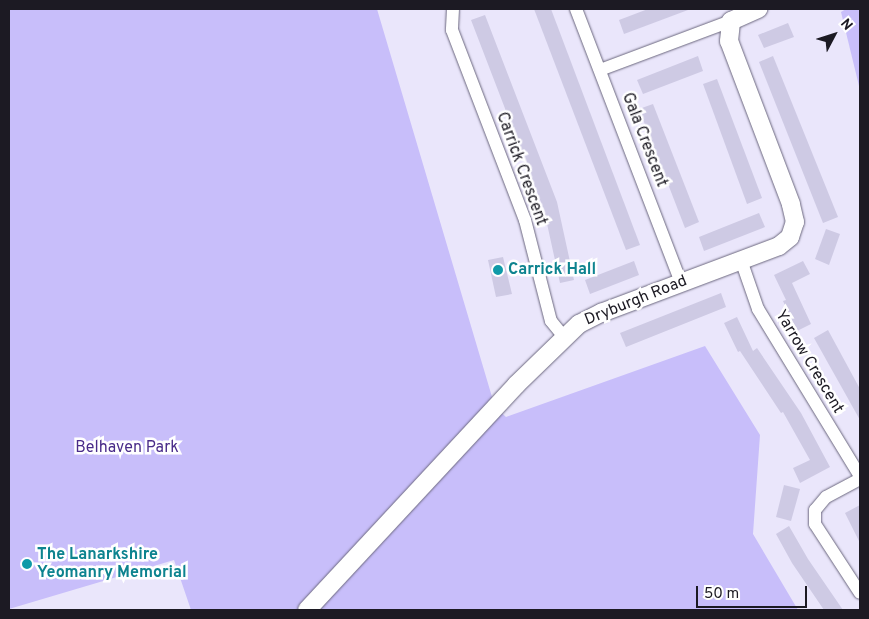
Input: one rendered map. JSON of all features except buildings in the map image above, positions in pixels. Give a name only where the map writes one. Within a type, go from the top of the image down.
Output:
[{"type":"street","name":"Carrick Crescent","points":[[453,9],[452,30],[525,220],[551,321],[565,338]]},
{"type":"street","name":"Gala Crescent","points":[[576,9],[681,282]]},
{"type":"street","points":[[600,70],[758,9]]},
{"type":"street","name":"Dryburgh Road","points":[[307,610],[516,385],[579,324],[601,313],[779,246],[790,237],[795,222],[791,204],[729,40],[731,21]]},
{"type":"street","name":"Yarrow Crescent","points":[[741,260],[758,309],[860,477]]},
{"type":"street","points":[[860,477],[826,497],[815,510],[815,524],[860,593]]},
{"type":"green space","name":"Belhaven Park","points":[[9,9],[377,9],[495,407],[506,417],[705,346],[760,435],[753,534],[798,610],[191,610],[174,560],[9,609]]},
{"type":"green space","points":[[846,9],[860,9],[860,90],[841,12]]},
{"type":"place","name":"Carrick Hall","points":[[498,270]]},
{"type":"place","name":"The Lanarkshire Yeomanry Memorial","points":[[27,564]]}]
